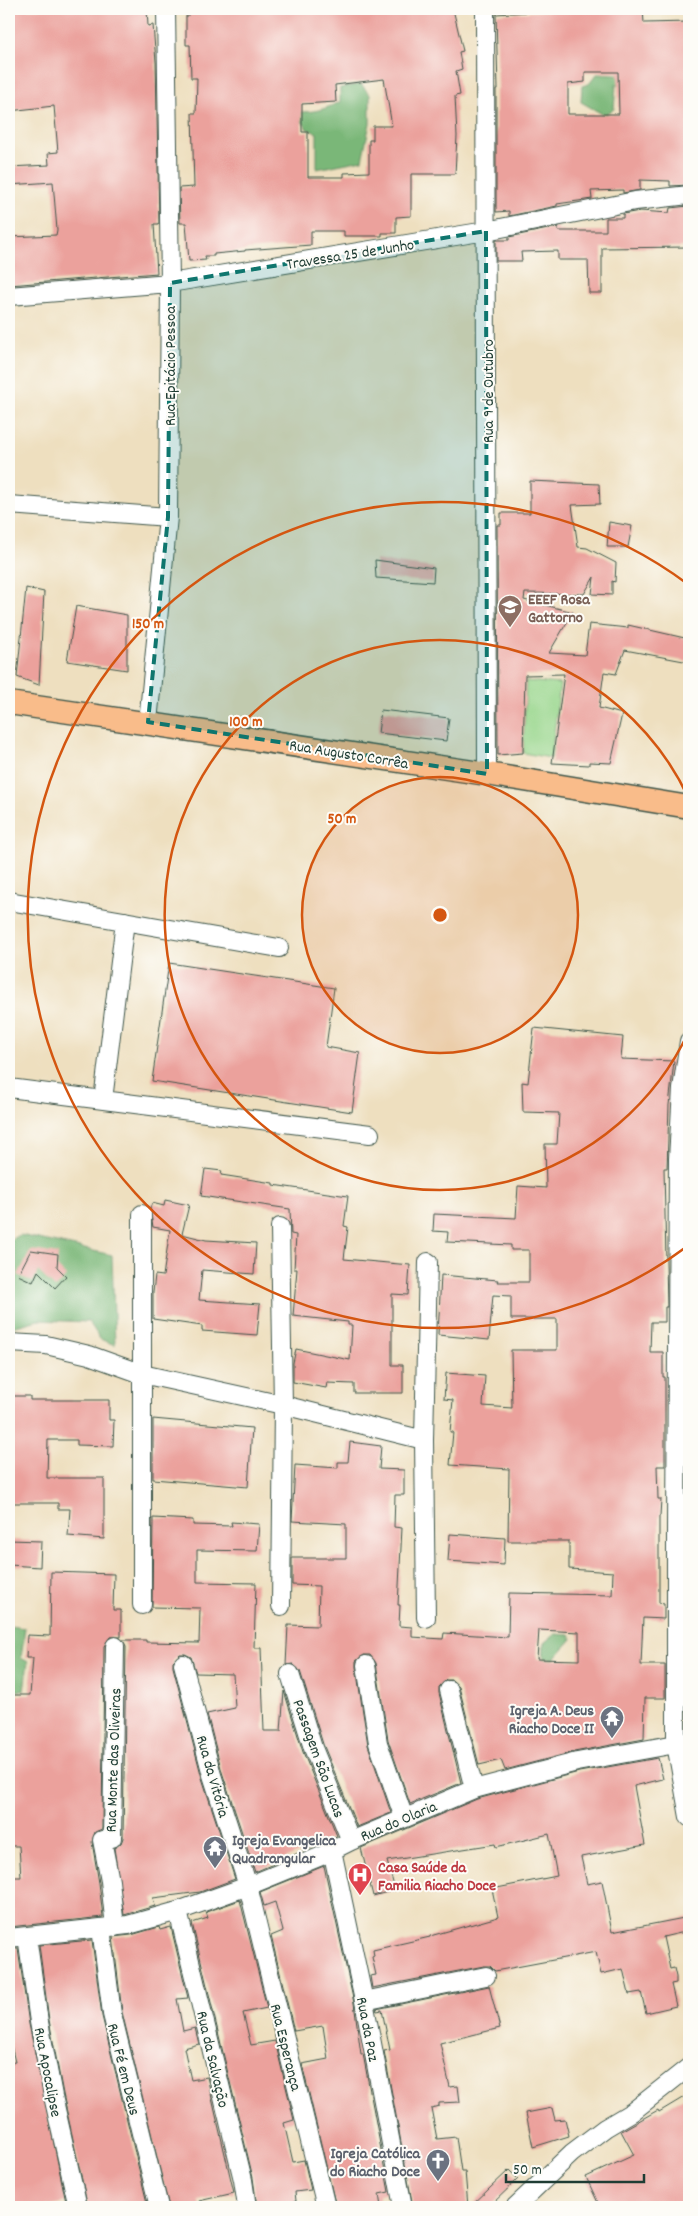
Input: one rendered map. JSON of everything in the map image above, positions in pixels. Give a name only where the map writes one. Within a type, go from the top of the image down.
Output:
[{"type":"main road","name":"Rua Augusto Corrêa","points":[[9,704],[148,722],[689,807]]},
{"type":"street","name":"Rua Epitácio Pessoa","points":[[148,722],[168,517],[170,282],[166,9]]},
{"type":"street","points":[[485,9],[494,9]]},
{"type":"street","name":"Rua 9 de Outubro","points":[[485,9],[487,774]]},
{"type":"street","name":"Travessa 25 de Junho","points":[[9,296],[170,282],[486,231],[635,201],[689,195]]},
{"type":"street","points":[[9,505],[168,517]]},
{"type":"street","points":[[9,901],[279,948]]},
{"type":"street","points":[[104,1100],[125,921]]},
{"type":"street","points":[[689,1041],[681,1109],[683,1227],[676,1744],[689,1817]]},
{"type":"street","points":[[9,1088],[370,1134]]},
{"type":"street","points":[[142,1214],[142,1605]]},
{"type":"street","points":[[280,1227],[283,1405],[281,1606]]},
{"type":"street","points":[[426,1618],[424,1440],[428,1262]]},
{"type":"street","points":[[9,1343],[46,1345],[90,1355],[142,1374],[283,1405],[424,1440]]},
{"type":"street","name":"Rua Monte das Oliveiras","points":[[108,1928],[110,1881],[102,1840],[112,1838],[115,1646]]},
{"type":"street","name":"Rua da Vitória","points":[[183,1664],[212,1774],[248,1886]]},
{"type":"street","points":[[366,1665],[378,1743],[404,1818]]},
{"type":"street","name":"Passagem São Lucas","points":[[290,1674],[313,1748],[351,1841]]},
{"type":"street","points":[[449,1690],[474,1789]]},
{"type":"street","name":"Rua do Olaria","points":[[9,1938],[128,1925],[248,1886],[474,1789],[577,1762],[676,1744]]},
{"type":"street","name":"Rua da Paz","points":[[332,1850],[364,2002],[403,2207]]},
{"type":"street","name":"Rua Esperança","points":[[248,1886],[326,2207]]},
{"type":"street","name":"Rua da Salvação","points":[[178,1910],[243,2180],[247,2207]]},
{"type":"street","name":"Rua Fé em Deus","points":[[108,1928],[112,2014],[159,2207]]},
{"type":"street","name":"Rua Apocalipse","points":[[27,1936],[39,2022],[53,2096],[78,2207]]},
{"type":"street","points":[[364,2002],[486,1976]]},
{"type":"street","points":[[521,2204],[572,2153],[605,2128],[632,2112],[689,2067]]},
{"type":"highlighted area","points":[[486,231],[487,774],[148,722],[168,517],[170,283]]},
{"type":"green space","points":[[597,74],[632,76],[633,84],[616,85],[614,109],[604,115],[581,102],[582,86],[589,84]]},
{"type":"green space","points":[[361,84],[370,95],[370,123],[362,160],[317,169],[317,133],[307,129],[297,112],[309,112],[334,105],[340,102],[340,88]]},
{"type":"green space","points":[[526,681],[560,684],[551,758],[523,753]]},
{"type":"green space","points":[[20,1235],[112,1255],[115,1345],[100,1339],[89,1322],[38,1320],[9,1328],[9,1240]]},
{"type":"green space","points":[[9,1626],[25,1628],[21,1658],[28,1662],[24,1691],[9,1690]]},
{"type":"green space","points":[[555,1634],[570,1635],[572,1639],[553,1660],[543,1687],[544,1643]]},
{"type":"building","points":[[9,9],[147,9],[148,26],[153,25],[156,62],[159,224],[154,224],[157,273],[9,285],[9,237],[56,235],[57,230],[53,182],[9,185],[9,167],[49,165],[48,153],[58,152],[54,106],[9,111]]},
{"type":"building","points":[[188,9],[453,9],[463,51],[459,52],[462,69],[456,71],[460,95],[455,96],[457,136],[455,174],[411,174],[411,216],[396,217],[396,233],[382,233],[382,236],[344,236],[344,231],[311,231],[311,245],[214,254],[214,256],[205,256],[206,260],[189,261],[186,223],[180,223],[179,188],[194,187],[192,113],[196,113],[197,78],[191,78],[190,45],[186,45],[186,16],[188,16]],"holes":[[[384,79],[392,126],[373,126],[373,140],[369,140],[369,172],[344,173],[344,177],[308,177],[308,132],[302,132],[302,104],[336,102],[335,85]]]},
{"type":"building","points":[[576,9],[643,9],[644,23],[689,22],[689,185],[670,186],[670,181],[640,180],[640,190],[623,193],[623,190],[591,191],[592,199],[557,204],[557,206],[509,216],[509,211],[496,212],[496,89],[498,89],[496,14]],"holes":[[[585,72],[618,72],[619,114],[568,114],[568,84],[585,82]]]},
{"type":"building","points":[[689,206],[689,247],[602,248],[602,293],[589,293],[588,260],[558,260],[558,251],[521,252],[522,261],[496,261],[496,240],[509,240],[509,237],[558,227],[558,231],[606,231],[606,218],[623,218],[623,214],[640,211],[669,213],[670,208]]},
{"type":"building","points":[[530,481],[599,484],[600,504],[572,505],[578,547],[587,548],[616,563],[615,582],[612,581],[612,595],[592,594],[594,577],[584,594],[525,593],[524,600],[573,612],[549,653],[585,655],[589,624],[628,628],[628,625],[689,639],[689,662],[625,650],[616,674],[604,672],[599,708],[622,714],[611,763],[589,762],[589,765],[552,763],[564,674],[525,675],[523,753],[498,755],[497,525],[501,525],[501,513],[530,513]]},
{"type":"building","points":[[609,522],[632,526],[628,547],[607,547]]},
{"type":"building","points":[[375,560],[434,568],[433,582],[376,578]]},
{"type":"building","points":[[26,588],[44,592],[39,685],[17,677]]},
{"type":"building","points":[[76,606],[127,615],[127,670],[67,661]]},
{"type":"building","points":[[381,710],[449,718],[446,741],[378,733]]},
{"type":"building","points":[[169,963],[334,988],[326,1047],[360,1053],[352,1112],[152,1081]]},
{"type":"building","points":[[534,1028],[623,1037],[621,1059],[674,1061],[669,1105],[667,1168],[664,1168],[667,1307],[665,1307],[665,1322],[651,1322],[650,1352],[663,1352],[663,1377],[665,1377],[665,1466],[657,1466],[658,1499],[661,1499],[659,1516],[659,1603],[664,1604],[664,1619],[643,1618],[641,1665],[665,1665],[665,1698],[645,1698],[644,1739],[574,1752],[505,1770],[501,1760],[479,1765],[459,1687],[452,1680],[446,1680],[439,1687],[439,1693],[461,1783],[410,1804],[388,1740],[376,1663],[370,1655],[364,1655],[356,1661],[356,1667],[368,1745],[391,1813],[357,1827],[323,1744],[300,1671],[293,1664],[286,1665],[288,1625],[318,1626],[319,1586],[292,1585],[292,1558],[346,1558],[346,1524],[292,1521],[295,1465],[338,1468],[338,1462],[348,1462],[350,1442],[381,1446],[379,1469],[404,1470],[404,1495],[395,1495],[394,1527],[402,1528],[398,1605],[400,1605],[399,1626],[412,1627],[412,1637],[443,1639],[444,1633],[508,1637],[509,1593],[612,1595],[613,1572],[569,1569],[569,1541],[508,1541],[509,1469],[450,1465],[453,1432],[450,1432],[453,1400],[444,1399],[446,1373],[485,1376],[483,1406],[512,1408],[511,1350],[557,1350],[557,1319],[511,1319],[511,1296],[493,1295],[489,1340],[438,1335],[441,1275],[498,1280],[497,1282],[529,1282],[529,1250],[511,1250],[511,1245],[447,1242],[448,1232],[433,1231],[434,1214],[516,1218],[518,1186],[546,1188],[545,1144],[557,1144],[559,1113],[523,1112],[522,1082],[528,1083]],"holes":[[[539,1630],[579,1632],[579,1660],[537,1659]]]},
{"type":"building","points":[[205,1169],[222,1171],[221,1175],[273,1183],[273,1185],[348,1196],[344,1226],[348,1227],[344,1259],[410,1265],[408,1295],[392,1294],[392,1365],[403,1365],[403,1393],[354,1393],[354,1384],[327,1383],[326,1388],[293,1382],[293,1363],[296,1349],[350,1360],[352,1325],[348,1325],[348,1322],[293,1316],[297,1269],[294,1269],[296,1235],[291,1234],[290,1209],[201,1196]]},
{"type":"building","points":[[165,1200],[189,1205],[182,1234],[206,1240],[256,1243],[254,1274],[202,1270],[199,1300],[260,1304],[257,1335],[202,1331],[202,1326],[153,1319],[155,1275],[163,1276],[170,1230],[153,1227],[150,1208],[152,1203],[164,1206]]},
{"type":"building","points":[[31,1250],[58,1254],[57,1267],[66,1276],[55,1288],[38,1271],[33,1282],[18,1275]]},
{"type":"building","points":[[9,1396],[30,1396],[30,1400],[109,1400],[109,1420],[114,1420],[113,1446],[77,1445],[77,1440],[48,1440],[47,1478],[104,1478],[104,1539],[68,1536],[70,1509],[58,1509],[58,1503],[9,1503]]},
{"type":"building","points":[[153,1419],[252,1428],[248,1487],[153,1479]]},
{"type":"building","points":[[153,1518],[193,1520],[193,1525],[232,1526],[231,1522],[259,1524],[257,1551],[197,1550],[197,1582],[256,1583],[254,1648],[261,1648],[264,1731],[281,1731],[284,1691],[303,1752],[337,1836],[255,1872],[222,1772],[207,1714],[235,1708],[233,1674],[196,1673],[191,1657],[180,1654],[173,1661],[173,1667],[202,1778],[235,1879],[200,1892],[153,1898],[155,1906],[124,1915],[114,1848],[121,1843],[123,1838],[126,1646],[123,1640],[199,1643],[200,1608],[152,1607]]},
{"type":"building","points":[[450,1534],[505,1538],[504,1565],[448,1561]]},
{"type":"building","points":[[9,1540],[41,1541],[40,1567],[9,1565]]},
{"type":"building","points":[[51,1572],[114,1574],[113,1610],[121,1610],[121,1637],[110,1637],[104,1646],[102,1829],[95,1832],[92,1842],[103,1917],[9,1927],[9,1877],[21,1877],[19,1846],[10,1846],[9,1695],[30,1695],[33,1658],[26,1658],[27,1635],[50,1636]]},
{"type":"building","points":[[658,1758],[663,1779],[634,1786],[645,1845],[581,1857],[587,1884],[602,1881],[612,1932],[689,1917],[689,1931],[663,1937],[670,1969],[674,1968],[676,1977],[676,1983],[671,1984],[676,2006],[646,2013],[641,1992],[629,1994],[623,1969],[601,1974],[596,1952],[495,1971],[490,1966],[484,1966],[372,1988],[370,1976],[376,1975],[372,1957],[374,1956],[373,1950],[430,1937],[498,1917],[492,1889],[557,1876],[549,1834],[496,1847],[495,1844],[387,1861],[395,1890],[373,1896],[361,1848],[477,1799],[579,1772]]},
{"type":"building","points":[[324,1866],[354,2003],[361,2054],[363,2054],[389,2192],[379,2194],[381,2207],[336,2207],[302,2064],[328,2059],[323,2026],[294,2031],[271,1936],[283,1931],[275,1902],[264,1906],[260,1892]]},
{"type":"building","points":[[240,1900],[267,2008],[243,2013],[251,2045],[275,2041],[294,2120],[284,2123],[293,2162],[304,2160],[311,2190],[295,2192],[296,2201],[265,2207],[257,2207],[253,2178],[192,1923],[208,1918],[206,1912]]},
{"type":"building","points":[[159,1927],[160,1930],[171,1927],[188,1998],[177,1999],[183,2031],[195,2028],[199,2044],[184,2048],[191,2080],[207,2077],[234,2193],[199,2201],[200,2207],[169,2207],[122,2012],[113,1937],[131,1935]]},
{"type":"building","points":[[92,1940],[102,2016],[148,2207],[88,2207],[63,2094],[49,2020],[39,1945]]},
{"type":"building","points":[[9,1948],[18,1948],[29,2024],[66,2202],[43,2207],[9,2207],[9,2063],[15,2062],[9,2037]]},
{"type":"building","points":[[489,1986],[500,2028],[440,2043],[450,2087],[458,2086],[460,2102],[439,2103],[439,2106],[431,2108],[437,2139],[456,2137],[461,2171],[465,2171],[468,2207],[413,2207],[384,2051],[390,2050],[382,2010],[377,2011],[376,2009]]},
{"type":"building","points":[[689,2094],[689,2207],[600,2207],[586,2177],[634,2155],[621,2131]]},
{"type":"building","points":[[552,2108],[555,2120],[565,2119],[569,2136],[533,2147],[526,2113]]},
{"type":"building","points":[[509,2170],[518,2179],[489,2207],[470,2207]]},
{"type":"place","name":"EEEF Rosa Gattorno","points":[[510,628]]},
{"type":"place","name":"Igreja A. Deus Riacho Doce II","points":[[612,1739]]},
{"type":"place","name":"Igreja Evangelica Quadrangular","points":[[215,1869]]},
{"type":"place","name":"Casa Saúde da Familia Riacho Doce","points":[[360,1896]]},
{"type":"place","name":"Igreja Católica do Riacho Doce","points":[[438,2182]]}]
